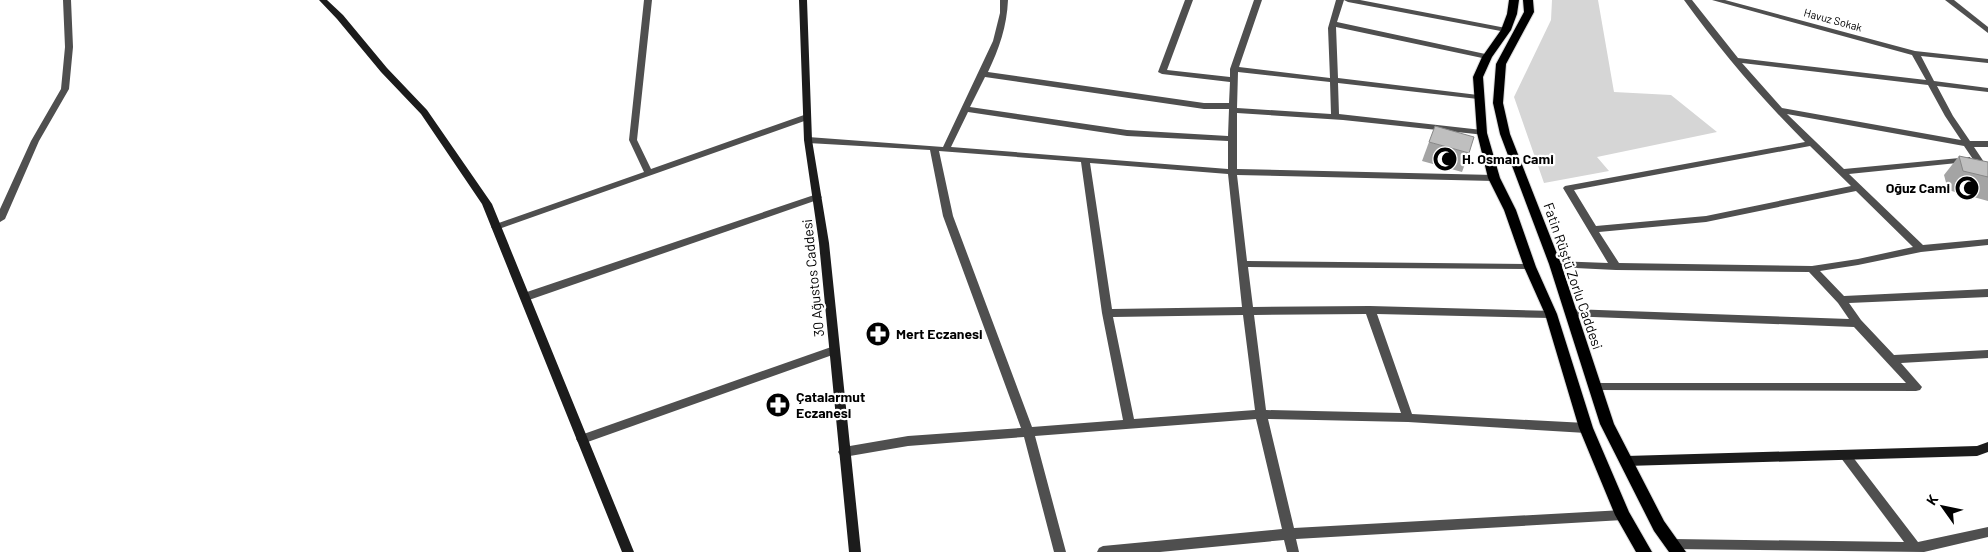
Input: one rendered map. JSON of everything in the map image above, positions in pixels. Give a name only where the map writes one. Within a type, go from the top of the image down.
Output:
[{"type":"main road","points":[[1514,0],[1512,14],[1506,30],[1486,57],[1478,77],[1482,133],[1494,178],[1510,210],[1530,268],[1551,314],[1586,428],[1623,515],[1644,552]]},
{"type":"main road","name":"Fatin Rüştü Zorlu Caddesi","points":[[1528,0],[1529,12],[1501,64],[1498,103],[1505,134],[1555,264],[1608,424],[1659,526],[1675,548]]},
{"type":"street","points":[[0,219],[35,141],[65,89],[69,48],[67,0]]},
{"type":"street","points":[[323,0],[340,17],[384,70],[424,112],[487,204],[628,552]]},
{"type":"street","points":[[648,0],[633,140],[649,173]]},
{"type":"street","name":"30 Ağustos Caddesi","points":[[803,0],[808,140],[824,243],[855,552]]},
{"type":"street","points":[[946,149],[991,56],[1005,13],[1004,0]]},
{"type":"street","points":[[1190,0],[1162,72],[1233,80]]},
{"type":"street","points":[[1258,0],[1234,69],[1232,172],[1261,414],[1293,552]]},
{"type":"street","points":[[1335,117],[1333,82],[1334,24],[1340,0]]},
{"type":"street","points":[[1348,0],[1506,30]]},
{"type":"street","points":[[1688,0],[1735,60],[1780,110],[1921,249]]},
{"type":"street","name":"Havuz Sokak","points":[[1716,0],[1915,53],[1988,61]]},
{"type":"street","points":[[1949,0],[1988,31]]},
{"type":"street","points":[[1334,24],[1486,57]]},
{"type":"street","points":[[1915,53],[1949,116],[1988,175]]},
{"type":"street","points":[[1735,60],[1988,90]]},
{"type":"street","points":[[1234,69],[1333,82],[1478,97]]},
{"type":"street","points":[[982,74],[1204,106],[1335,117],[1482,133]]},
{"type":"street","points":[[965,109],[1127,133],[1232,139]]},
{"type":"street","points":[[1780,110],[1968,144],[1988,144]]},
{"type":"street","points":[[496,227],[807,117]]},
{"type":"street","points":[[808,140],[934,148],[1232,172],[1494,178]]},
{"type":"street","points":[[1616,267],[1568,188],[1812,143]]},
{"type":"street","points":[[934,148],[948,216],[1028,432],[1060,552]]},
{"type":"street","points":[[1842,172],[1977,158]]},
{"type":"street","points":[[1085,160],[1107,314],[1129,424]]},
{"type":"street","points":[[1592,229],[1706,219],[1858,188]]},
{"type":"street","points":[[525,297],[817,197]]},
{"type":"street","points":[[1555,264],[1616,267],[1812,269],[1921,249],[1988,242]]},
{"type":"street","points":[[1243,264],[1530,268]]},
{"type":"street","points":[[1596,387],[1916,387],[1857,324],[1842,300],[1812,269]]},
{"type":"street","points":[[1842,300],[1988,294]]},
{"type":"street","points":[[1107,314],[1370,310],[1551,314]]},
{"type":"street","points":[[1370,310],[1408,418]]},
{"type":"street","points":[[1571,313],[1857,324]]},
{"type":"street","points":[[582,439],[834,350]]},
{"type":"street","points":[[1891,359],[1988,354]]},
{"type":"street","points":[[844,452],[908,441],[1261,414],[1408,418],[1586,428]]},
{"type":"street","points":[[1626,461],[1977,451],[1988,447]]},
{"type":"street","points":[[1845,455],[1917,550]]},
{"type":"street","points":[[1103,552],[1289,534],[1623,515]]},
{"type":"street","points":[[1675,548],[1917,550],[1988,532]]},
{"type":"shaded area","points":[[1552,0],[1598,0],[1614,92],[1671,95],[1717,132],[1597,157],[1609,171],[1544,183],[1514,97],[1551,20]]},
{"type":"building","points":[[1435,126],[1474,137],[1469,153],[1429,142]]},
{"type":"building","points":[[1959,156],[1988,162],[1988,177],[1963,171]]},
{"type":"place","name":"H. Osman Cami","points":[[1445,159]]},
{"type":"place","name":"Oğuz Cami","points":[[1967,188]]},
{"type":"place","name":"Mert Eczanesi","points":[[878,334]]},
{"type":"place","name":"Çatalarmut Eczanesi","points":[[778,405]]}]
